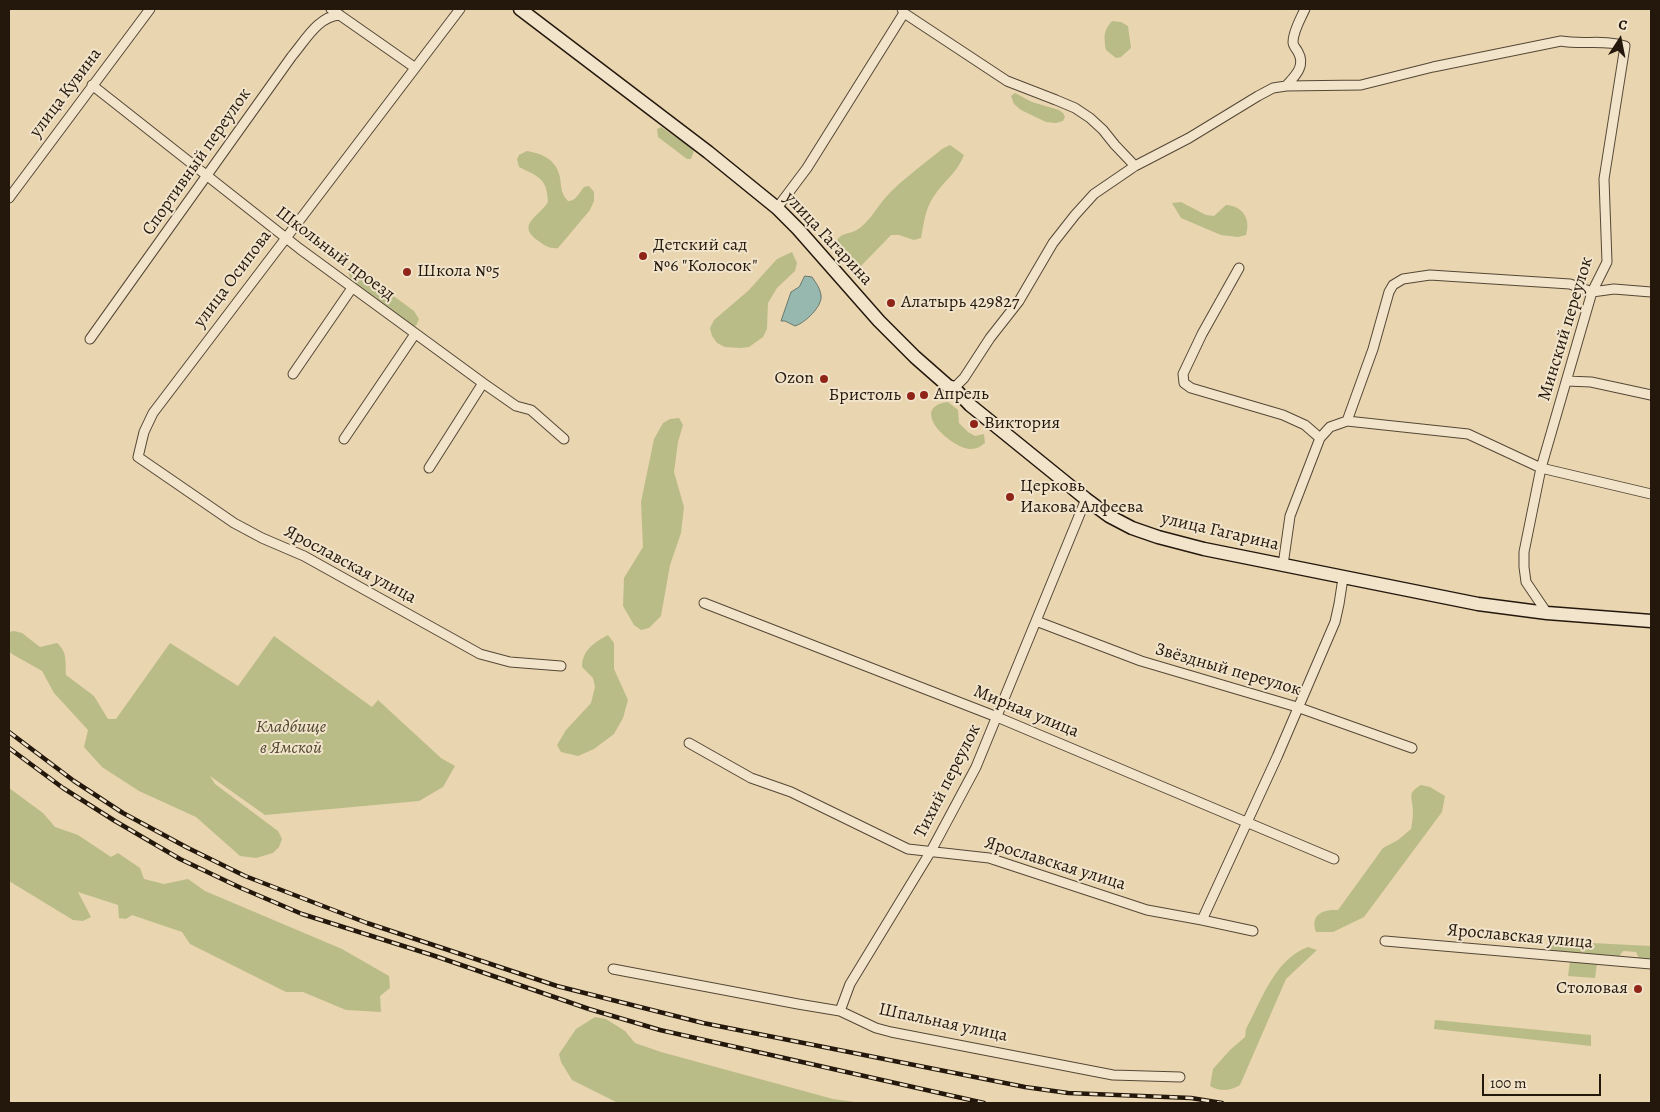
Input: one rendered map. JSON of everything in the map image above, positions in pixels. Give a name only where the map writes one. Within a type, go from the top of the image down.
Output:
[{"type":"main road","name":"улица Гагарина","points":[[520,9],[708,152],[777,208],[914,357],[948,386],[954,388],[970,405],[1086,500],[1116,520],[1158,537],[1204,549],[1478,604],[1547,613],[1651,621]]},
{"type":"street","name":"улица Кувина","points":[[9,198],[150,9]]},
{"type":"street","points":[[331,9],[414,67]]},
{"type":"street","name":"улица Осипова","points":[[138,457],[144,432],[153,413],[414,67],[460,9]]},
{"type":"street","points":[[954,388],[964,378],[990,338],[1019,301],[1053,243],[1074,215],[1094,194],[1136,166],[1189,138],[1258,96],[1273,88],[1286,86],[1298,72],[1301,63],[1299,54],[1293,45],[1293,36],[1305,9]]},
{"type":"street","points":[[777,208],[807,168],[903,11],[1007,81],[1075,108],[1103,130],[1136,166]]},
{"type":"street","name":"Спортивный переулок","points":[[90,339],[292,56],[319,24],[327,18],[340,15]]},
{"type":"street","name":"Минский переулок","points":[[1286,86],[1361,85],[1433,67],[1561,41],[1576,44],[1613,42],[1625,46],[1604,179],[1607,262],[1592,292],[1566,382],[1542,468],[1526,544],[1524,567],[1526,582],[1547,613]]},
{"type":"street","name":"Школьный проезд","points":[[92,85],[286,236],[300,249],[483,383],[516,406],[531,410],[564,440]]},
{"type":"street","points":[[1239,268],[1202,334],[1183,374],[1184,383],[1190,388],[1283,415],[1305,425],[1320,438]]},
{"type":"street","points":[[1347,421],[1373,349],[1388,292],[1393,285],[1403,279],[1430,275],[1570,284],[1592,292],[1614,289],[1651,292]]},
{"type":"street","points":[[293,374],[352,288]]},
{"type":"street","points":[[344,439],[415,334]]},
{"type":"street","points":[[1566,382],[1592,382],[1651,396]]},
{"type":"street","points":[[429,468],[483,383]]},
{"type":"street","points":[[1282,565],[1290,516],[1320,438],[1330,427],[1347,421],[1468,434],[1542,468],[1651,494]]},
{"type":"street","name":"Ярославская улица","points":[[138,457],[234,523],[262,538],[304,556],[480,654],[510,662],[561,666]]},
{"type":"street","name":"Тихий переулок","points":[[840,1010],[850,984],[931,851],[976,767],[1086,500]]},
{"type":"street","points":[[1202,920],[1277,757],[1335,622],[1343,578]]},
{"type":"street","name":"Мирная улица","points":[[704,603],[998,717],[1334,859]]},
{"type":"street","name":"Звёздный переулок","points":[[1036,621],[1140,662],[1297,707],[1412,748]]},
{"type":"street","name":"Ярославская улица","points":[[690,743],[751,778],[791,792],[908,849],[989,858],[1147,910],[1253,931]]},
{"type":"street","name":"Ярославская улица","points":[[1385,941],[1651,964]]},
{"type":"street","name":"Шпальная улица","points":[[613,969],[798,1004],[840,1010],[876,1028],[891,1032],[1113,1074],[1180,1077]]},
{"type":"green space","points":[[1112,21],[1121,22],[1128,26],[1131,48],[1121,57],[1116,58],[1106,50],[1105,41],[1106,31]]},
{"type":"green space","points":[[1015,93],[1032,102],[1059,110],[1065,117],[1063,121],[1056,123],[1046,122],[1021,110],[1014,104],[1011,96]]},
{"type":"green space","points":[[661,127],[691,147],[694,151],[691,159],[687,159],[658,137],[657,129]]},
{"type":"green space","points":[[950,145],[964,155],[958,167],[931,201],[925,216],[921,238],[914,240],[899,235],[891,235],[861,266],[848,264],[842,259],[834,250],[838,239],[861,227],[898,185],[942,149]]},
{"type":"green space","points":[[527,151],[537,153],[549,159],[556,166],[563,193],[568,201],[575,198],[584,187],[589,186],[594,192],[594,201],[590,210],[558,248],[544,245],[529,231],[531,221],[548,202],[546,188],[541,179],[519,167],[517,159],[519,155]]},
{"type":"green space","points":[[1181,202],[1206,215],[1214,216],[1226,205],[1237,208],[1244,214],[1246,219],[1246,235],[1238,237],[1221,235],[1181,218],[1172,203]]},
{"type":"green space","points":[[792,252],[797,263],[795,271],[777,288],[768,303],[767,329],[763,337],[749,347],[725,347],[717,343],[712,336],[710,328],[714,320],[748,291],[777,259]]},
{"type":"green space","points":[[350,268],[358,270],[414,311],[419,319],[416,326],[408,325],[351,280],[348,272]]},
{"type":"green space","points":[[948,402],[958,410],[959,423],[975,436],[984,434],[985,443],[971,449],[953,442],[944,435],[932,419],[931,411],[936,405]]},
{"type":"green space","points":[[679,418],[683,425],[678,442],[674,472],[684,507],[681,533],[670,565],[661,616],[649,628],[641,630],[634,625],[623,606],[624,578],[643,547],[641,502],[654,439],[663,423],[670,419]]},
{"type":"green space","name":"Кладбище в Ямской","points":[[9,632],[22,633],[40,647],[57,643],[63,650],[66,661],[66,675],[94,696],[108,719],[116,719],[170,643],[238,686],[274,636],[372,707],[378,700],[441,758],[455,766],[443,787],[419,801],[265,815],[210,776],[215,784],[278,831],[282,839],[279,847],[273,853],[256,858],[240,856],[196,817],[139,791],[102,767],[84,747],[88,730],[54,693],[42,671],[9,651]]},
{"type":"green space","points":[[608,635],[614,643],[614,669],[628,700],[623,718],[614,734],[594,749],[578,756],[561,752],[557,745],[566,730],[591,703],[595,687],[593,678],[582,667],[584,656],[590,647]]},
{"type":"green space","points":[[1421,785],[1430,787],[1445,796],[1442,812],[1364,917],[1333,932],[1316,932],[1316,917],[1322,912],[1338,910],[1383,848],[1398,840],[1411,829],[1413,807],[1411,796],[1413,791]]},
{"type":"green space","points":[[9,788],[43,813],[55,827],[78,835],[111,857],[118,853],[140,868],[144,879],[164,884],[188,879],[205,891],[342,949],[389,976],[390,988],[380,996],[381,1012],[346,1010],[303,992],[286,992],[190,944],[182,932],[132,915],[126,919],[119,918],[118,905],[78,892],[91,917],[83,921],[73,920],[9,881]]},
{"type":"green space","points":[[1552,941],[1651,946],[1651,959],[1639,958],[1636,952],[1623,951],[1618,958],[1550,953]]},
{"type":"green space","points":[[1308,947],[1317,950],[1286,979],[1240,1085],[1225,1090],[1210,1086],[1213,1069],[1245,1037],[1246,1029],[1278,970],[1297,953]]},
{"type":"green space","points":[[1570,961],[1597,964],[1595,978],[1568,976]]},
{"type":"green space","points":[[595,1017],[606,1019],[625,1031],[635,1043],[661,1052],[833,1099],[863,1103],[618,1103],[572,1080],[561,1062],[559,1054],[576,1029]]},
{"type":"green space","points":[[1435,1020],[1591,1035],[1591,1046],[1434,1029]]},
{"type":"water","points":[[805,276],[812,277],[819,288],[821,299],[819,304],[808,318],[795,326],[781,321],[791,292],[799,287]]},
{"type":"railway","points":[[9,732],[74,781],[123,813],[245,876],[367,923],[557,986],[703,1023],[1025,1087],[1068,1093],[1191,1098],[1222,1103]]},
{"type":"railway","points":[[9,748],[63,788],[180,859],[302,914],[435,956],[589,1009],[660,1030],[984,1103]]},
{"type":"place","name":"Детский сад №6 \"Колосок\"","points":[[643,256]]},
{"type":"place","name":"Школа №5","points":[[407,272]]},
{"type":"place","name":"Алатырь 429827","points":[[891,303]]},
{"type":"place","name":"Ozon","points":[[824,379]]},
{"type":"place","name":"Апрель","points":[[924,395]]},
{"type":"place","name":"Бристоль","points":[[911,396]]},
{"type":"place","name":"Виктория","points":[[974,424]]},
{"type":"place","name":"Церковь Иакова Алфеева","points":[[1010,497]]},
{"type":"place","name":"Столовая","points":[[1638,989]]}]
